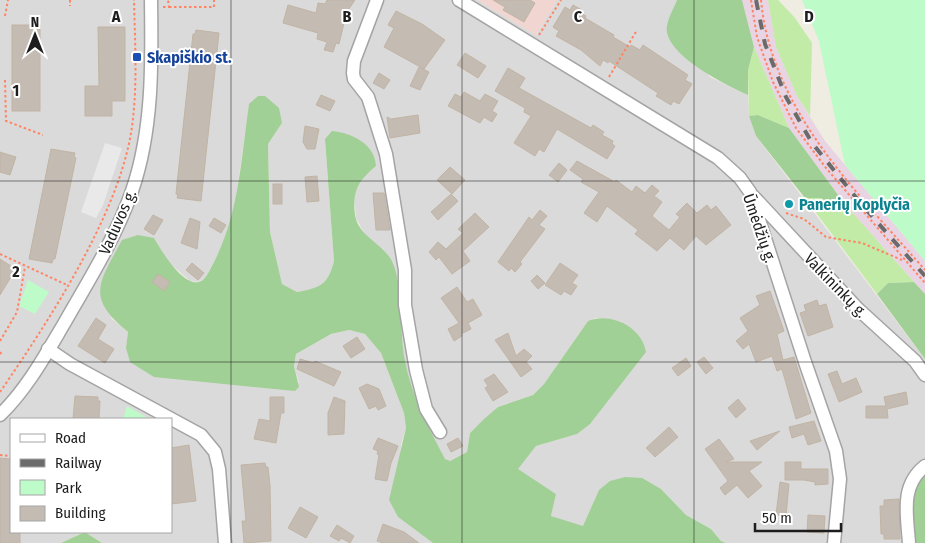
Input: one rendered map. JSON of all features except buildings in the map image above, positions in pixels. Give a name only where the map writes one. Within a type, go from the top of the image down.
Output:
[{"type":"street","name":"Vaduvos g.","points":[[0,415],[17,397],[48,349],[112,239],[132,190],[146,133],[150,94],[151,0]]},
{"type":"street","points":[[377,0],[354,61],[353,74],[354,80],[368,97],[386,154],[405,270],[405,305],[416,370],[426,410],[440,432]]},
{"type":"street","name":"Ūmėdžių g.","points":[[459,0],[718,158],[740,178],[750,192],[804,362],[836,451],[840,479],[834,543]]},
{"type":"street","name":"Valkininkų g.","points":[[750,192],[858,309],[915,361],[925,375]]},
{"type":"street","points":[[48,349],[70,364],[170,418]]},
{"type":"street","points":[[172,419],[201,435],[215,452],[225,543]]},
{"type":"street","points":[[909,543],[907,492],[914,475],[925,466]]},
{"type":"path","points":[[5,16],[8,0]]},
{"type":"path","points":[[70,0],[70,6]]},
{"type":"path","points":[[0,392],[67,285],[100,226],[115,190],[127,152],[135,107],[134,0]]},
{"type":"path","points":[[168,7],[214,7],[214,0]]},
{"type":"path","points":[[534,44],[561,0]]},
{"type":"path","points":[[751,0],[758,37],[770,73],[796,128],[826,168],[925,283]]},
{"type":"path","points":[[761,0],[775,60],[799,112],[825,154],[925,270]]},
{"type":"path","points":[[604,87],[637,30]]},
{"type":"path","points":[[5,80],[6,121],[43,135]]},
{"type":"path","points":[[763,207],[804,219],[826,237],[862,243],[904,260]]},
{"type":"path","points":[[0,254],[67,285]]},
{"type":"path","points":[[0,341],[17,312],[25,267]]},
{"type":"shaded area","points":[[0,0],[477,0],[536,35],[557,0],[677,0],[667,26],[710,77],[748,95],[749,116],[756,136],[925,359],[925,472],[915,543],[726,543],[721,541],[711,529],[686,515],[661,489],[599,490],[583,527],[551,516],[556,494],[517,469],[536,446],[577,434],[622,322],[596,318],[588,321],[544,384],[533,395],[498,407],[470,433],[467,452],[450,461],[445,460],[417,408],[410,383],[404,360],[393,263],[383,249],[366,237],[356,218],[354,195],[362,178],[376,166],[325,139],[334,261],[331,274],[319,288],[297,292],[282,284],[270,232],[268,144],[282,123],[265,96],[249,105],[234,212],[221,249],[206,277],[199,282],[190,281],[166,260],[154,238],[111,318],[128,332],[126,348],[299,383],[294,366],[296,354],[331,334],[349,330],[365,334],[381,353],[404,413],[406,428],[401,445],[398,517],[433,543],[102,543],[87,533],[172,533],[172,418],[10,418],[10,533],[83,533],[61,543],[0,543]]},
{"type":"shaded area","points":[[477,0],[557,0],[536,35]]},
{"type":"shaded area","points":[[742,0],[768,0],[776,47],[797,96],[825,141],[925,261],[925,294],[844,203],[789,128],[754,47]]},
{"type":"shaded area","points":[[105,143],[122,148],[103,205],[96,218],[81,212]]},
{"type":"green space","points":[[677,0],[742,0],[754,47],[748,70],[748,95],[701,70],[671,43],[667,33],[667,25]]},
{"type":"green space","points":[[768,0],[778,0],[795,18],[812,43],[810,116],[797,96],[776,47]]},
{"type":"green space","points":[[802,0],[925,0],[925,261],[845,165],[819,41]]},
{"type":"green space","points":[[754,47],[789,128],[758,115],[749,116],[748,70]]},
{"type":"green space","points":[[258,96],[265,96],[279,108],[282,123],[268,144],[270,232],[282,284],[297,292],[312,289],[322,284],[329,275],[334,261],[325,139],[332,131],[340,132],[361,141],[372,152],[376,166],[358,187],[354,199],[355,215],[362,230],[386,252],[394,266],[399,289],[403,349],[408,374],[421,412],[445,459],[450,461],[467,452],[470,433],[498,407],[533,395],[544,384],[588,321],[597,319],[615,320],[632,329],[638,335],[646,352],[590,424],[577,434],[536,446],[518,469],[556,494],[551,516],[583,526],[599,490],[610,481],[625,477],[642,478],[661,489],[686,515],[711,529],[721,541],[726,543],[433,543],[398,517],[389,500],[406,428],[404,413],[381,353],[365,334],[349,330],[331,334],[296,354],[294,366],[299,387],[295,391],[154,377],[130,362],[126,348],[128,332],[114,320],[101,299],[100,289],[107,268],[122,240],[138,235],[154,238],[179,273],[192,282],[199,282],[205,277],[222,245],[234,206],[249,104]]},
{"type":"green space","points":[[758,115],[789,128],[844,203],[839,209],[821,198],[805,198],[756,136],[749,116]]},
{"type":"green space","points":[[805,198],[821,198],[839,208],[844,203],[914,282],[888,283],[877,294]]},
{"type":"green space","points":[[28,280],[49,292],[35,314],[19,306]]},
{"type":"green space","points":[[914,282],[925,294],[925,359],[877,294],[888,283]]},
{"type":"green space","points":[[127,406],[147,418],[123,418]]},
{"type":"green space","points":[[925,472],[925,543],[915,543],[912,499],[921,474]]},
{"type":"green space","points":[[87,533],[102,543],[61,543]]},
{"type":"railway","points":[[756,0],[765,44],[786,97],[812,143],[863,206],[925,276]]},
{"type":"place","name":"Skapiškio st.","points":[[137,57]]},
{"type":"place","name":"Panerių Koplyčia","points":[[789,204]]}]
